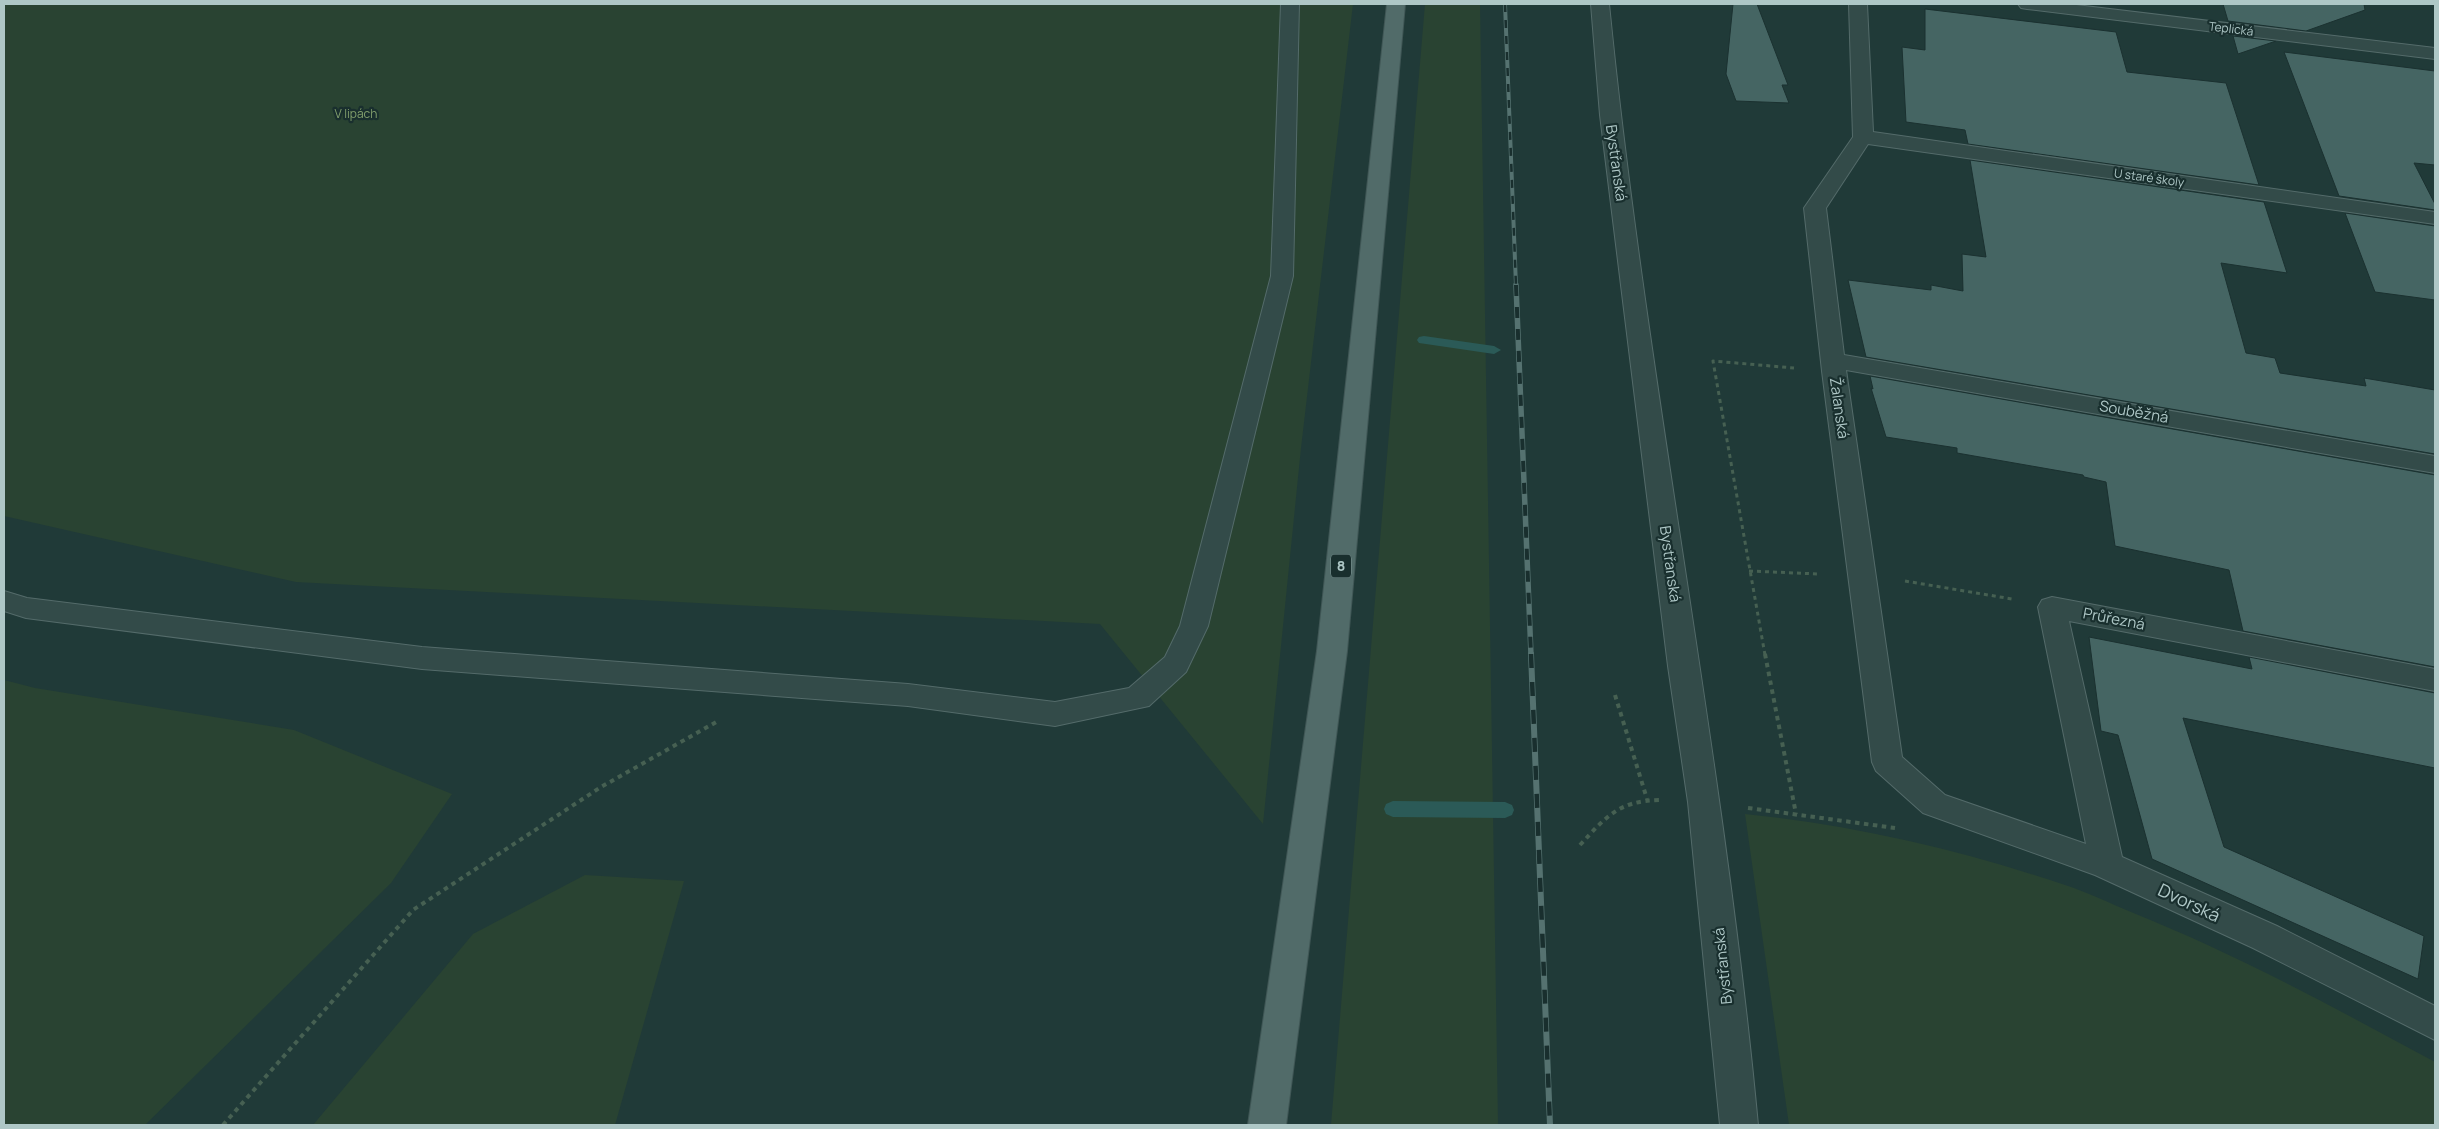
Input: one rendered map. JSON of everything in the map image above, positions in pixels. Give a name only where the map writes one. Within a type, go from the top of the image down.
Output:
[{"type":"main road","name":"8","points":[[1267,1125],[1332,651],[1396,4]]},
{"type":"street","points":[[4,601],[26,608],[422,658],[908,695],[1055,714],[1138,698],[1176,664],[1194,626],[1282,276],[1290,4]]},
{"type":"street","name":"Bystřanská","points":[[1600,4],[1610,115],[1682,656],[1704,802],[1739,1125]]},
{"type":"street","points":[[1858,4],[1863,137]]},
{"type":"street","name":"Teplická","points":[[2027,4],[2435,54]]},
{"type":"street","name":"U staré školy","points":[[1863,137],[2435,218]]},
{"type":"street","name":"Žalanská","points":[[1863,137],[1815,208],[1834,366],[1887,762],[1934,804]]},
{"type":"street","name":"Souběžná","points":[[1834,366],[2435,464]]},
{"type":"street","points":[[2052,607],[2107,865]]},
{"type":"street","name":"Průřezná","points":[[2052,607],[2435,680]]},
{"type":"street","name":"Dvorská","points":[[1934,804],[2107,865],[2265,937],[2435,1024]]},
{"type":"path","points":[[1796,814],[1748,571],[1713,361],[1834,366]]},
{"type":"path","points":[[1748,571],[1862,575],[1967,590],[2052,607]]},
{"type":"path","points":[[1615,695],[1648,800]]},
{"type":"path","points":[[223,1125],[413,910],[601,787],[721,719]]},
{"type":"path","points":[[1580,845],[1618,806],[1648,800],[1704,802],[1904,830]]},
{"type":"green space","name":"V lipách","points":[[4,4],[1353,4],[1301,448],[1263,824],[1100,624],[296,582],[4,516]]},
{"type":"green space","points":[[1425,4],[1480,4],[1498,1125],[1331,1125]]},
{"type":"green space","points":[[4,680],[35,688],[294,730],[452,794],[391,883],[145,1125],[4,1125]]},
{"type":"green space","points":[[1745,814],[1866,832],[1947,850],[2065,885],[2170,928],[2323,1002],[2435,1062],[2435,1125],[1789,1125]]},
{"type":"green space","points":[[585,875],[684,881],[615,1125],[313,1125],[473,934]]},
{"type":"building","points":[[1733,4],[1757,4],[1788,85],[1782,85],[1789,103],[1736,101],[1726,74]]},
{"type":"building","points":[[2223,4],[2364,4],[2365,10],[2306,31],[2228,21]]},
{"type":"building","points":[[1925,9],[2116,32],[2127,72],[2226,83],[2259,185],[1968,144],[1965,130],[1906,122],[1902,47],[1925,50]]},
{"type":"building","points":[[2233,36],[2276,41],[2238,54]]},
{"type":"building","points":[[2284,52],[2435,71],[2435,165],[2414,163],[2435,204],[2435,210],[2339,196]]},
{"type":"building","points":[[1970,160],[2264,202],[2287,273],[2221,263],[2246,353],[2275,358],[2280,373],[2366,386],[2364,378],[2435,390],[2435,454],[1866,357],[1848,280],[1931,290],[1931,285],[1963,291],[1962,254],[1986,257]]},
{"type":"building","points":[[2345,213],[2435,226],[2435,300],[2375,292]]},
{"type":"building","points":[[1870,376],[2435,475],[2435,667],[2243,631],[2229,570],[2115,546],[2106,482],[2084,477],[2083,475],[1957,453],[1957,448],[1886,437],[1871,388],[1873,389]]},
{"type":"building","points":[[2089,637],[2252,669],[2249,657],[2435,693],[2435,768],[2183,718],[2224,847],[2424,936],[2418,979],[2152,859],[2118,735],[2101,731]]},
{"type":"waterway","points":[[1424,340],[1494,350]]},
{"type":"waterway","points":[[1393,809],[1505,810]]},
{"type":"railway","points":[[1505,4],[1516,286]]},
{"type":"railway","points":[[1516,285],[1531,655]]},
{"type":"railway","points":[[1531,654],[1550,1125]]}]
